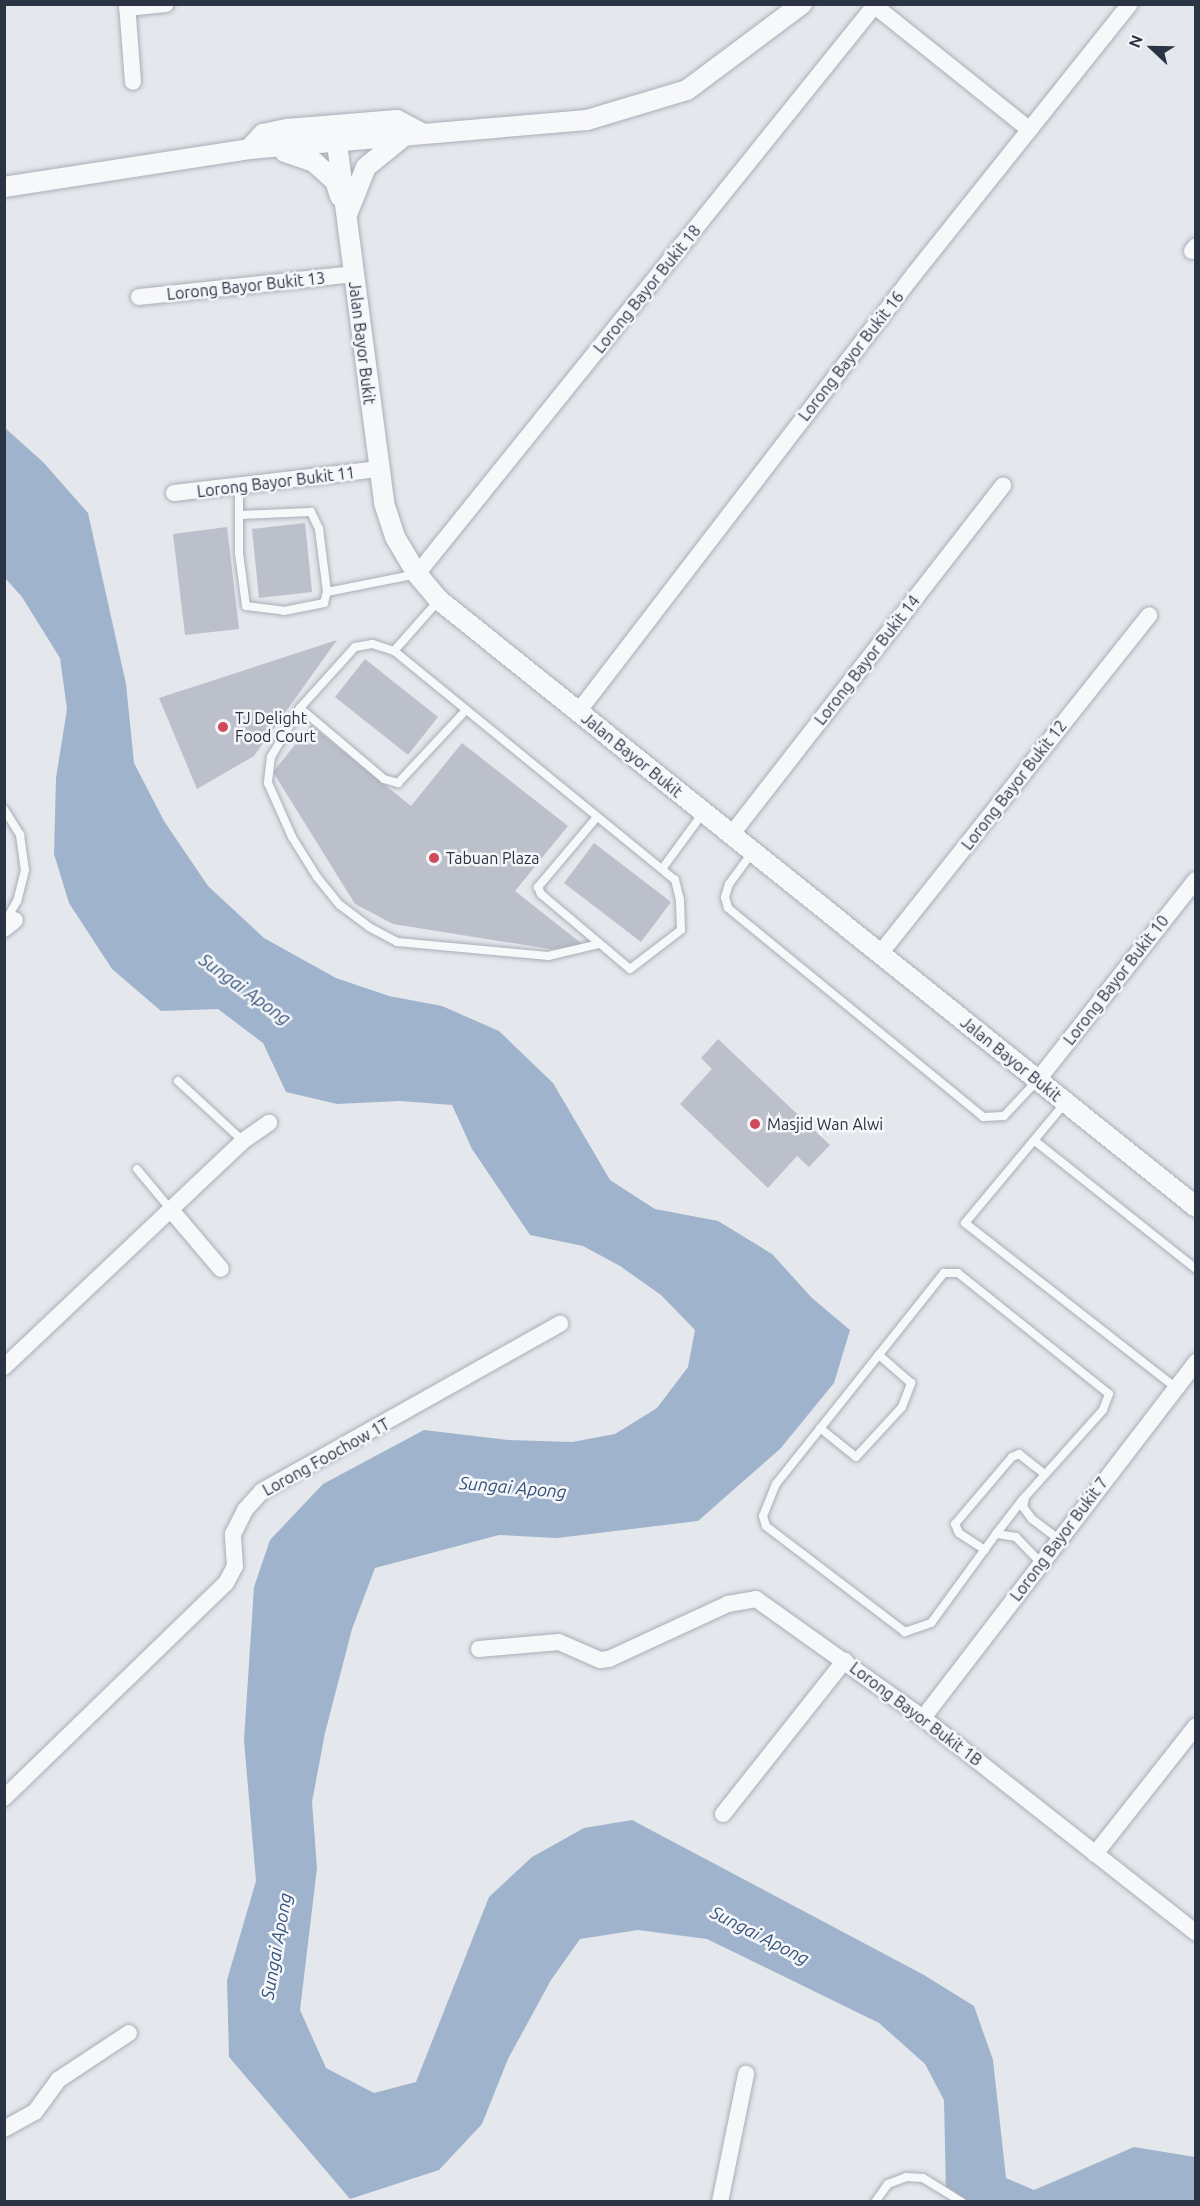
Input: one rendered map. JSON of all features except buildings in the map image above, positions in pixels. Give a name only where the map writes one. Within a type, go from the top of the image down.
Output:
[{"type":"street","points":[[134,82],[127,6],[166,4]]},
{"type":"street","points":[[4,188],[257,148],[337,144],[587,120],[687,90],[802,4]]},
{"type":"street","name":"Lorong Bayor Bukit 16","points":[[578,711],[1130,4]]},
{"type":"street","points":[[876,5],[1030,130]]},
{"type":"street","name":"Lorong Bayor Bukit 18","points":[[417,574],[876,5]]},
{"type":"street","points":[[257,148],[263,134],[287,129],[397,120],[413,135]]},
{"type":"street","points":[[347,216],[366,167],[413,135]]},
{"type":"street","name":"Jalan Bayor Bukit","points":[[337,144],[378,469],[395,537],[417,574],[439,600],[704,813],[751,854],[1065,1103],[1193,1200]]},
{"type":"street","points":[[257,148],[315,162],[335,181],[347,216]]},
{"type":"street","name":"Lorong Bayor Bukit 13","points":[[139,297],[354,274]]},
{"type":"street","name":"Lorong Bayor Bukit 11","points":[[174,493],[378,469]]},
{"type":"street","name":"Lorong Bayor Bukit 14","points":[[731,835],[1003,485]]},
{"type":"street","name":"Lorong Bayor Bukit 12","points":[[879,955],[1149,615]]},
{"type":"street","name":"Lorong Bayor Bukit 10","points":[[1037,1081],[1196,880]]},
{"type":"street","points":[[4,1367],[243,1141],[269,1123]]},
{"type":"street","points":[[171,1209],[220,1269]]},
{"type":"street","name":"Lorong Foochow 1T","points":[[4,1798],[226,1582],[235,1566],[233,1534],[245,1510],[262,1491],[560,1324]]},
{"type":"street","name":"Lorong Bayor Bukit 7","points":[[924,1718],[1174,1386],[1196,1362]]},
{"type":"street","name":"Lorong Bayor Bukit 1B","points":[[479,1649],[559,1642],[600,1660],[609,1659],[728,1604],[756,1599],[924,1718],[1196,1933]]},
{"type":"street","points":[[723,1814],[845,1660]]},
{"type":"street","points":[[1095,1854],[1196,1726]]},
{"type":"street","points":[[4,2129],[35,2112],[58,2080],[129,2033]]},
{"type":"street","points":[[720,2202],[746,2074]]},
{"type":"lane","points":[[240,487],[239,553],[246,606],[284,611],[316,607],[324,603],[327,592],[317,519],[311,512],[240,515]]},
{"type":"lane","points":[[327,592],[417,574]]},
{"type":"lane","points":[[394,651],[439,600]]},
{"type":"lane","points":[[597,817],[538,887],[541,894],[630,969],[681,930],[680,900],[675,880],[394,651],[372,644],[355,647],[300,708],[271,757],[268,783],[292,837],[317,877],[350,912],[397,942],[548,956],[599,944]]},
{"type":"lane","points":[[300,708],[384,779],[398,783],[466,710]]},
{"type":"lane","points":[[4,808],[20,835],[25,870],[8,924]]},
{"type":"lane","points":[[662,870],[704,813]]},
{"type":"lane","points":[[751,854],[729,884],[725,897],[728,908],[983,1117],[1004,1116],[1037,1081]]},
{"type":"lane","points":[[178,1081],[243,1141]]},
{"type":"lane","points":[[1065,1103],[965,1223],[1174,1386]]},
{"type":"lane","points":[[1035,1141],[1196,1269]]},
{"type":"lane","points":[[137,1168],[171,1209]]},
{"type":"lane","points":[[944,1273],[958,1273],[1109,1394],[1103,1410],[1025,1497],[931,1623],[905,1632],[895,1627],[766,1526],[763,1516],[776,1484],[820,1428],[944,1273]]},
{"type":"lane","points":[[820,1428],[856,1457],[902,1407],[911,1383],[879,1355]]},
{"type":"lane","points":[[985,1550],[959,1533],[956,1524],[1012,1457],[1018,1454],[1046,1474]]},
{"type":"lane","points":[[1025,1497],[1023,1507],[1032,1519],[1059,1539]]},
{"type":"lane","points":[[996,1534],[1016,1537],[1041,1563]]},
{"type":"lane","points":[[875,2202],[888,2184],[906,2177],[923,2178],[962,2202]]},
{"type":"water","name":"Sungai Apong","points":[[4,427],[43,462],[88,513],[126,684],[134,763],[164,821],[208,886],[264,938],[336,978],[389,996],[442,1006],[499,1031],[553,1083],[610,1180],[655,1209],[718,1221],[772,1254],[812,1298],[850,1330],[834,1383],[780,1449],[698,1521],[557,1538],[499,1535],[375,1568],[352,1629],[325,1733],[312,1802],[317,1868],[300,2010],[326,2068],[374,2093],[416,2082],[489,1897],[532,1857],[584,1828],[632,1820],[924,1975],[974,2006],[993,2060],[1006,2178],[1034,2190],[1134,2147],[1195,2157],[1195,2201],[950,2201],[946,2192],[944,2100],[925,2064],[879,2023],[707,1939],[638,1930],[580,1939],[551,1980],[508,2059],[482,2124],[439,2170],[350,2199],[229,2057],[227,1980],[256,1881],[244,1740],[254,1587],[270,1540],[323,1484],[424,1430],[508,1440],[572,1442],[615,1434],[657,1408],[688,1367],[695,1330],[661,1295],[620,1266],[583,1246],[530,1235],[472,1149],[452,1105],[400,1101],[337,1104],[286,1092],[263,1043],[218,1009],[161,1011],[112,969],[69,903],[54,854],[56,778],[67,709],[60,658],[22,597],[5,578]]},
{"type":"place","name":"TJ Delight Food Court","points":[[223,727]]},
{"type":"place","name":"Tabuan Plaza","points":[[434,858]]},
{"type":"place","name":"Masjid Wan Alwi","points":[[755,1124]]}]
